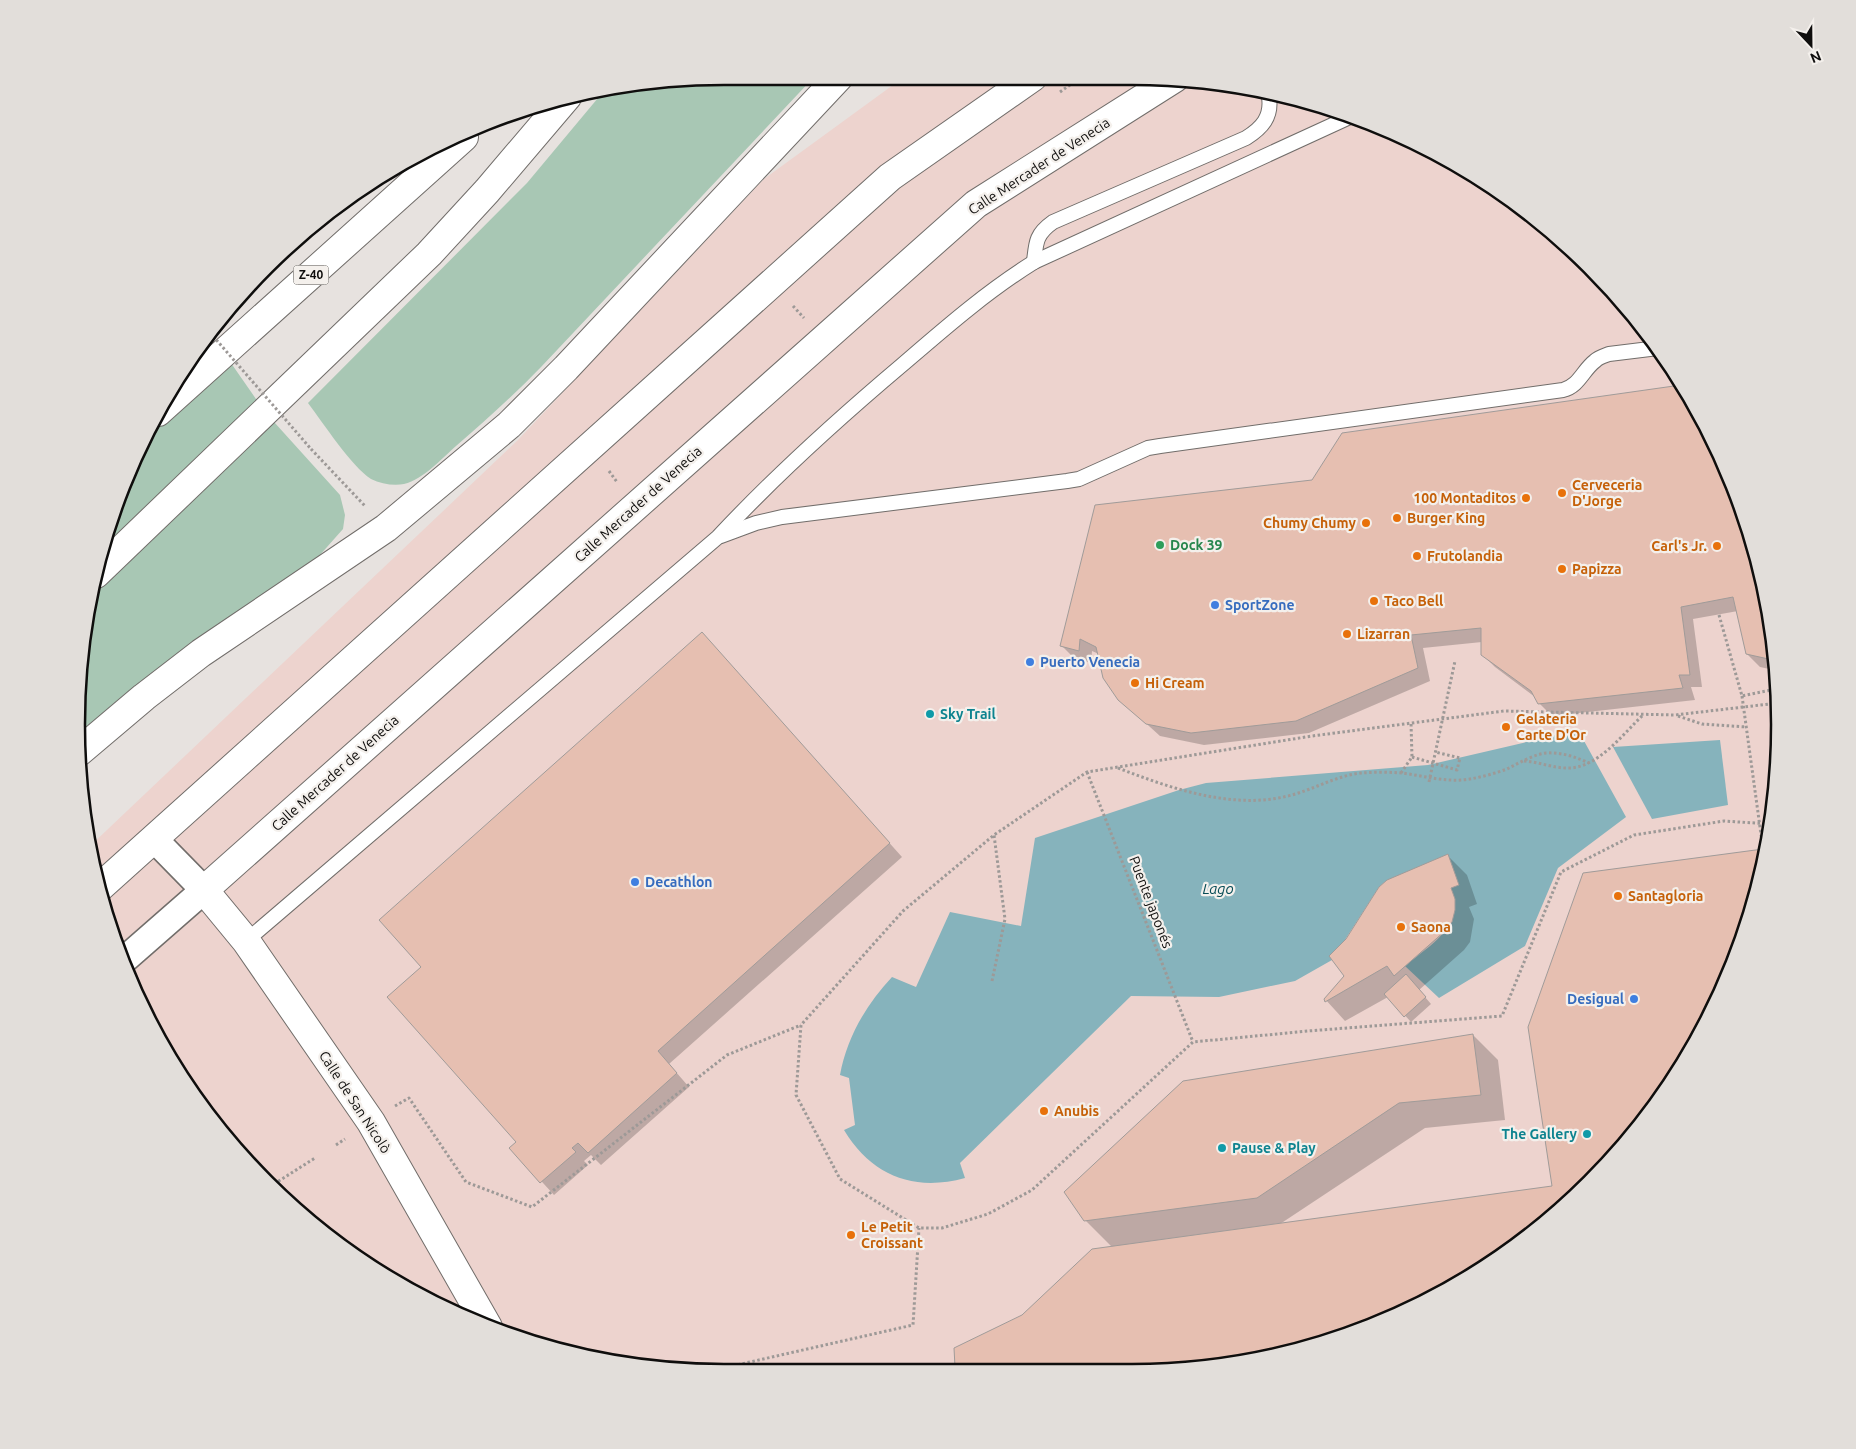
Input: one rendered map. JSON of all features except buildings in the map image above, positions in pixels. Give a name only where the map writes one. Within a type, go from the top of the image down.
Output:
[{"type":"main road","points":[[86,746],[144,697],[201,653],[386,528],[509,425],[566,368],[831,85]]},
{"type":"main road","points":[[105,883],[890,177],[1022,85]]},
{"type":"main road","name":"Calle Mercader de Venecia","points":[[204,890],[976,204],[1163,86]]},
{"type":"main road","points":[[106,565],[429,254],[487,191],[558,107]]},
{"type":"main road","name":"Z-40","points":[[177,395],[455,145]]},
{"type":"main road","name":"Calle de San Nicolò","points":[[204,890],[246,941],[371,1122],[478,1314]]},
{"type":"street","points":[[154,839],[204,890]]},
{"type":"street","name":"Calle Mercader de Venecia","points":[[129,956],[204,890]]},
{"type":"lane","points":[[1034,262],[1038,237],[1042,230],[1053,222],[1246,138],[1258,131],[1265,122],[1269,111],[1269,100]]},
{"type":"lane","points":[[246,941],[718,537],[753,500],[828,430],[991,290],[1034,262],[1342,121]]},
{"type":"lane","points":[[718,537],[756,523],[782,517],[1079,479],[1148,448],[1563,390],[1576,384],[1595,360],[1602,356],[1649,349]]},
{"type":"path","points":[[772,283],[824,340]]},
{"type":"path","points":[[215,338],[311,449],[386,528]]},
{"type":"path","points":[[589,448],[637,505]]},
{"type":"path","points":[[1719,615],[1742,696],[1761,835]]},
{"type":"path","points":[[1429,782],[1455,661]]},
{"type":"path","points":[[1742,696],[1770,691]]},
{"type":"path","points":[[409,1098],[466,1182],[532,1207],[727,1055],[801,1025],[903,911],[994,835],[1087,772],[1312,736],[1504,711],[1675,716],[1771,704]]},
{"type":"path","points":[[1524,760],[1577,768],[1595,761],[1643,715]]},
{"type":"path","points":[[1675,716],[1702,724],[1746,727]]},
{"type":"path","points":[[1401,773],[1412,757],[1411,723]]},
{"type":"path","points":[[1412,757],[1457,770],[1460,758],[1435,752]]},
{"type":"path","points":[[1117,767],[1179,790],[1234,799],[1270,800],[1289,796],[1346,776],[1361,773],[1401,773],[1440,780],[1470,779],[1546,754],[1559,754],[1590,763]]},
{"type":"path","name":"Puente japonés","points":[[1087,772],[1193,1042]]},
{"type":"path","points":[[801,1025],[796,1095],[840,1179],[919,1228],[942,1228],[988,1214],[1032,1190],[1193,1042],[1502,1016],[1561,872],[1634,835],[1724,822],[1763,824]]},
{"type":"path","points":[[992,981],[1005,919],[994,835]]},
{"type":"path","points":[[277,1182],[315,1158]]},
{"type":"path","points":[[741,1364],[913,1325],[919,1228]]},
{"type":"shaded area","name":"Puerto Venecia","points":[[893,85],[1173,86],[1215,90],[1256,97],[1337,119],[1376,134],[1414,151],[1487,193],[1521,217],[1584,272],[1639,335],[1663,369],[1705,442],[1722,480],[1737,519],[1759,600],[1766,641],[1771,724],[1766,808],[1759,849],[1737,930],[1722,969],[1705,1007],[1663,1080],[1639,1114],[1584,1177],[1521,1232],[1487,1256],[1414,1298],[1337,1330],[1256,1352],[1215,1359],[1132,1364],[724,1364],[641,1359],[600,1352],[519,1330],[442,1298],[369,1256],[335,1232],[272,1177],[217,1114],[193,1080],[151,1007],[134,969],[119,930],[107,890],[96,841],[518,440],[764,179]]},
{"type":"green space","points":[[806,85],[542,366],[500,407],[432,468],[418,478],[400,485],[392,485],[371,479],[346,455],[308,403],[527,183],[599,97],[641,90],[683,86]]},
{"type":"green space","points":[[224,353],[265,412],[340,495],[345,515],[343,529],[319,556],[86,747],[86,683],[90,641],[107,559],[119,519],[134,480],[151,442],[177,395]]},
{"type":"water","name":"Lago","points":[[1578,730],[1626,817],[1558,868],[1525,946],[1439,998],[1405,966],[1435,942],[1449,924],[1453,914],[1454,902],[1451,888],[1387,880],[1379,887],[1332,960],[1295,981],[1219,997],[1131,996],[960,1163],[965,1178],[929,1183],[912,1181],[896,1176],[881,1169],[868,1159],[855,1146],[844,1130],[855,1125],[849,1078],[840,1075],[847,1048],[866,1010],[892,977],[916,987],[950,912],[1021,926],[1035,838],[1179,790],[1206,783],[1428,765]]},
{"type":"water","points":[[1720,740],[1728,805],[1652,819],[1613,747]]},
{"type":"place","name":"Cerveceria D'Jorge","points":[[1562,493]]},
{"type":"place","name":"100 Montaditos","points":[[1526,498]]},
{"type":"place","name":"Burger King","points":[[1397,518]]},
{"type":"place","name":"Chumy Chumy","points":[[1366,523]]},
{"type":"place","name":"Dock 39","points":[[1160,545]]},
{"type":"place","name":"Carl's Jr.","points":[[1717,546]]},
{"type":"place","name":"Frutolandia","points":[[1417,556]]},
{"type":"place","name":"Papizza","points":[[1562,569]]},
{"type":"place","name":"Taco Bell","points":[[1374,601]]},
{"type":"place","name":"SportZone","points":[[1215,605]]},
{"type":"place","name":"Lizarran","points":[[1347,634]]},
{"type":"place","name":"Puerto Venecia","points":[[1030,662]]},
{"type":"place","name":"Hi Cream","points":[[1135,683]]},
{"type":"place","name":"Sky Trail","points":[[930,714]]},
{"type":"place","name":"Gelateria Carte D'Or","points":[[1506,727]]},
{"type":"place","name":"Decathlon","points":[[635,882]]},
{"type":"place","name":"Santagloria","points":[[1618,896]]},
{"type":"place","name":"Saona","points":[[1401,927]]},
{"type":"place","name":"Desigual","points":[[1634,999]]},
{"type":"place","name":"Anubis","points":[[1044,1111]]},
{"type":"place","name":"The Gallery","points":[[1587,1134]]},
{"type":"place","name":"Pause & Play","points":[[1222,1148]]},
{"type":"place","name":"Le Petit Croissant","points":[[851,1235]]}]
